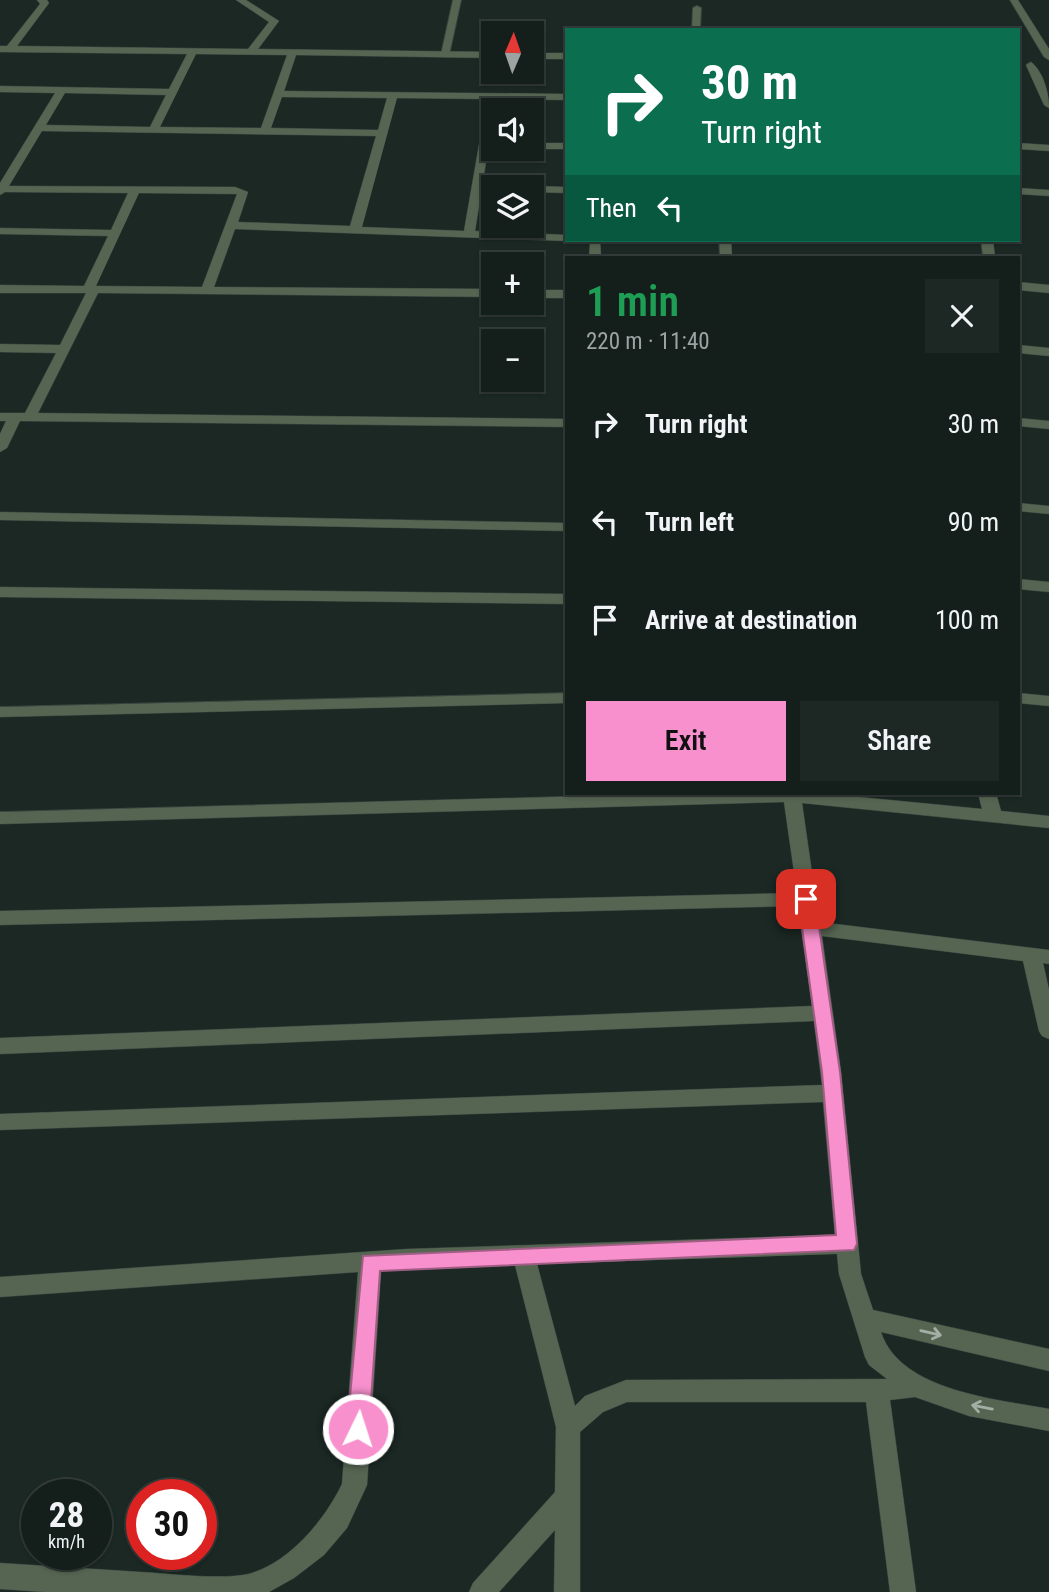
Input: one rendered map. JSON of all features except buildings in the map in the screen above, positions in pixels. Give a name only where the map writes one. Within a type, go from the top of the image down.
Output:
[{"type":"street","points":[[5,49],[46,3],[41,0]]},
{"type":"street","points":[[239,0],[274,22],[251,52]]},
{"type":"street","points":[[1014,0],[1049,57]]},
{"type":"street","points":[[1032,29],[1049,31]]},
{"type":"street","points":[[5,49],[481,55]]},
{"type":"street","points":[[153,130],[193,51]]},
{"type":"street","points":[[265,131],[292,53]]},
{"type":"street","points":[[544,56],[565,56]]},
{"type":"street","points":[[1020,65],[1049,66]]},
{"type":"street","points":[[1031,65],[1049,105]]},
{"type":"street","points":[[0,89],[172,92]]},
{"type":"street","points":[[1,191],[62,90]]},
{"type":"street","points":[[278,94],[565,97]]},
{"type":"street","points":[[355,230],[393,95]]},
{"type":"street","points":[[39,128],[384,134]]},
{"type":"street","points":[[544,146],[565,146]]},
{"type":"street","points":[[1020,146],[1049,148]]},
{"type":"street","points":[[469,234],[476,188],[484,161]]},
{"type":"street","points":[[476,188],[481,188]]},
{"type":"street","points":[[1,191],[135,189],[243,192],[207,290]]},
{"type":"street","points":[[0,449],[64,349],[135,189]]},
{"type":"street","points":[[544,189],[565,190]]},
{"type":"street","points":[[1020,191],[1049,193]]},
{"type":"street","points":[[231,225],[565,238]]},
{"type":"street","points":[[0,231],[115,233]]},
{"type":"street","points":[[1020,286],[1049,289]]},
{"type":"street","points":[[0,289],[481,293]]},
{"type":"street","points":[[544,294],[565,294]]},
{"type":"street","points":[[0,348],[64,349]]},
{"type":"street","points":[[1020,349],[1049,352]]},
{"type":"street","points":[[0,417],[565,423]]},
{"type":"street","points":[[1020,422],[1049,425]]},
{"type":"street","points":[[1020,507],[1049,510]]},
{"type":"street","points":[[0,516],[565,527]]},
{"type":"street","points":[[1020,584],[1049,587]]},
{"type":"street","points":[[0,592],[565,599]]},
{"type":"street","points":[[0,712],[565,698]]},
{"type":"street","points":[[1020,698],[1049,701]]},
{"type":"street","points":[[0,818],[759,795]]},
{"type":"street","points":[[792,795],[833,1093],[850,1274],[877,1357],[915,1386],[969,1405],[1049,1420]]},
{"type":"street","points":[[801,795],[1049,822]]},
{"type":"street","points":[[988,795],[993,816]]},
{"type":"street","points":[[0,918],[806,899]]},
{"type":"street","points":[[811,928],[1040,956],[1049,1031]]},
{"type":"street","points":[[0,1046],[822,1013]]},
{"type":"street","points":[[0,1122],[833,1093]]},
{"type":"street","points":[[0,1287],[370,1262],[847,1244]]},
{"type":"street","points":[[524,1256],[568,1427],[567,1592]]},
{"type":"street","points":[[0,1576],[196,1590],[254,1586],[285,1569],[315,1546],[338,1520],[354,1485],[370,1262]]},
{"type":"street","points":[[864,1318],[1049,1360]]},
{"type":"street","points":[[568,1427],[594,1404],[626,1391],[877,1391],[915,1386]]},
{"type":"street","points":[[877,1391],[903,1592]]},
{"type":"street","points":[[482,1592],[567,1497]]},
{"type":"lane","points":[[445,55],[457,0]]},
{"type":"lane","points":[[696,28],[697,8]]},
{"type":"route","points":[[358,1429],[370,1262],[847,1244],[831,1072],[806,899]]}]
